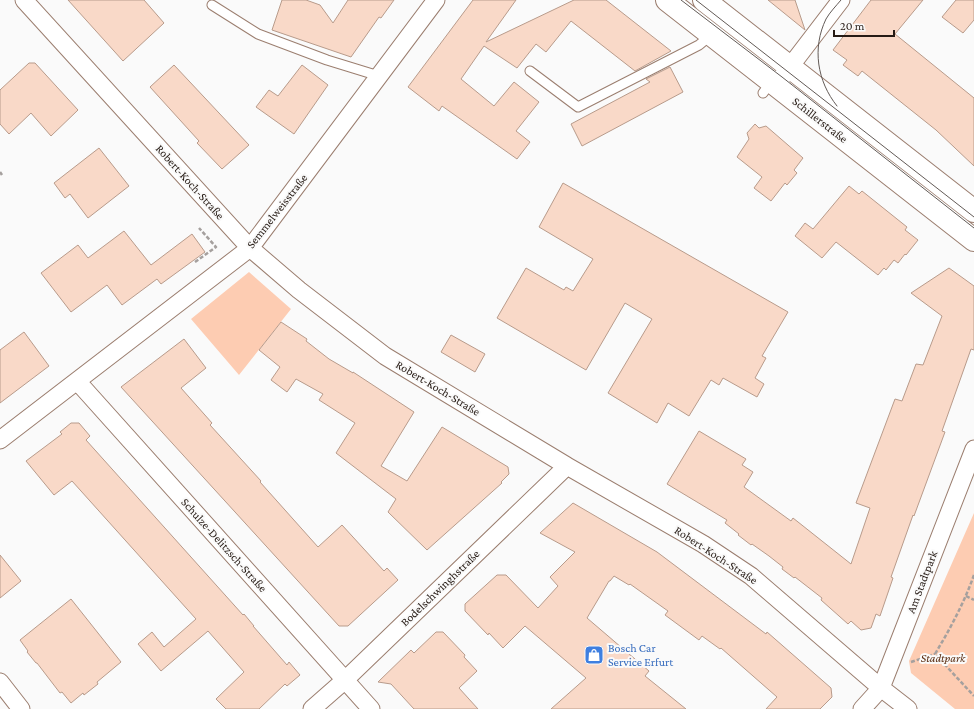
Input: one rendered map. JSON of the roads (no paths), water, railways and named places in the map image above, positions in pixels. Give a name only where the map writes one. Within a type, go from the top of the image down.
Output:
[{"type":"main road","name":"Schillerstraße","points":[[667,0],[711,35],[770,87],[974,240]]},
{"type":"main road","name":"Schillerstraße","points":[[704,0],[974,211]]},
{"type":"street","name":"Robert-Koch-Straße","points":[[24,0],[250,248],[299,290],[385,356],[567,466],[703,544],[751,576],[881,688],[908,709]]},
{"type":"street","name":"Semmelweisstraße","points":[[0,440],[250,248],[436,0]]},
{"type":"street","points":[[770,87],[790,67],[841,0]]},
{"type":"street","name":"Schulze-Delitzsch-Straße","points":[[77,381],[371,709]]},
{"type":"street","name":"Am Stadtpark","points":[[862,709],[881,688],[974,449]]},
{"type":"street","name":"Bodelschwinghstraße","points":[[312,709],[345,680],[567,466]]},
{"type":"street","points":[[0,682],[21,709]]},
{"type":"lane","points":[[212,5],[258,34],[327,60],[379,76]]},
{"type":"lane","points":[[530,71],[578,107],[699,46],[711,35]]},
{"type":"tram line","points":[[681,0],[782,77],[974,228]]},
{"type":"tram line","points":[[696,0],[974,217]]},
{"type":"tram line","points":[[837,106],[830,96],[821,75],[818,53],[819,41],[826,19],[841,0]]},
{"type":"place","name":"Bosch Car Service Erfurt","points":[[594,655]]},
{"type":"park label","name":"Stadtpark","points":[[943,658]]}]
